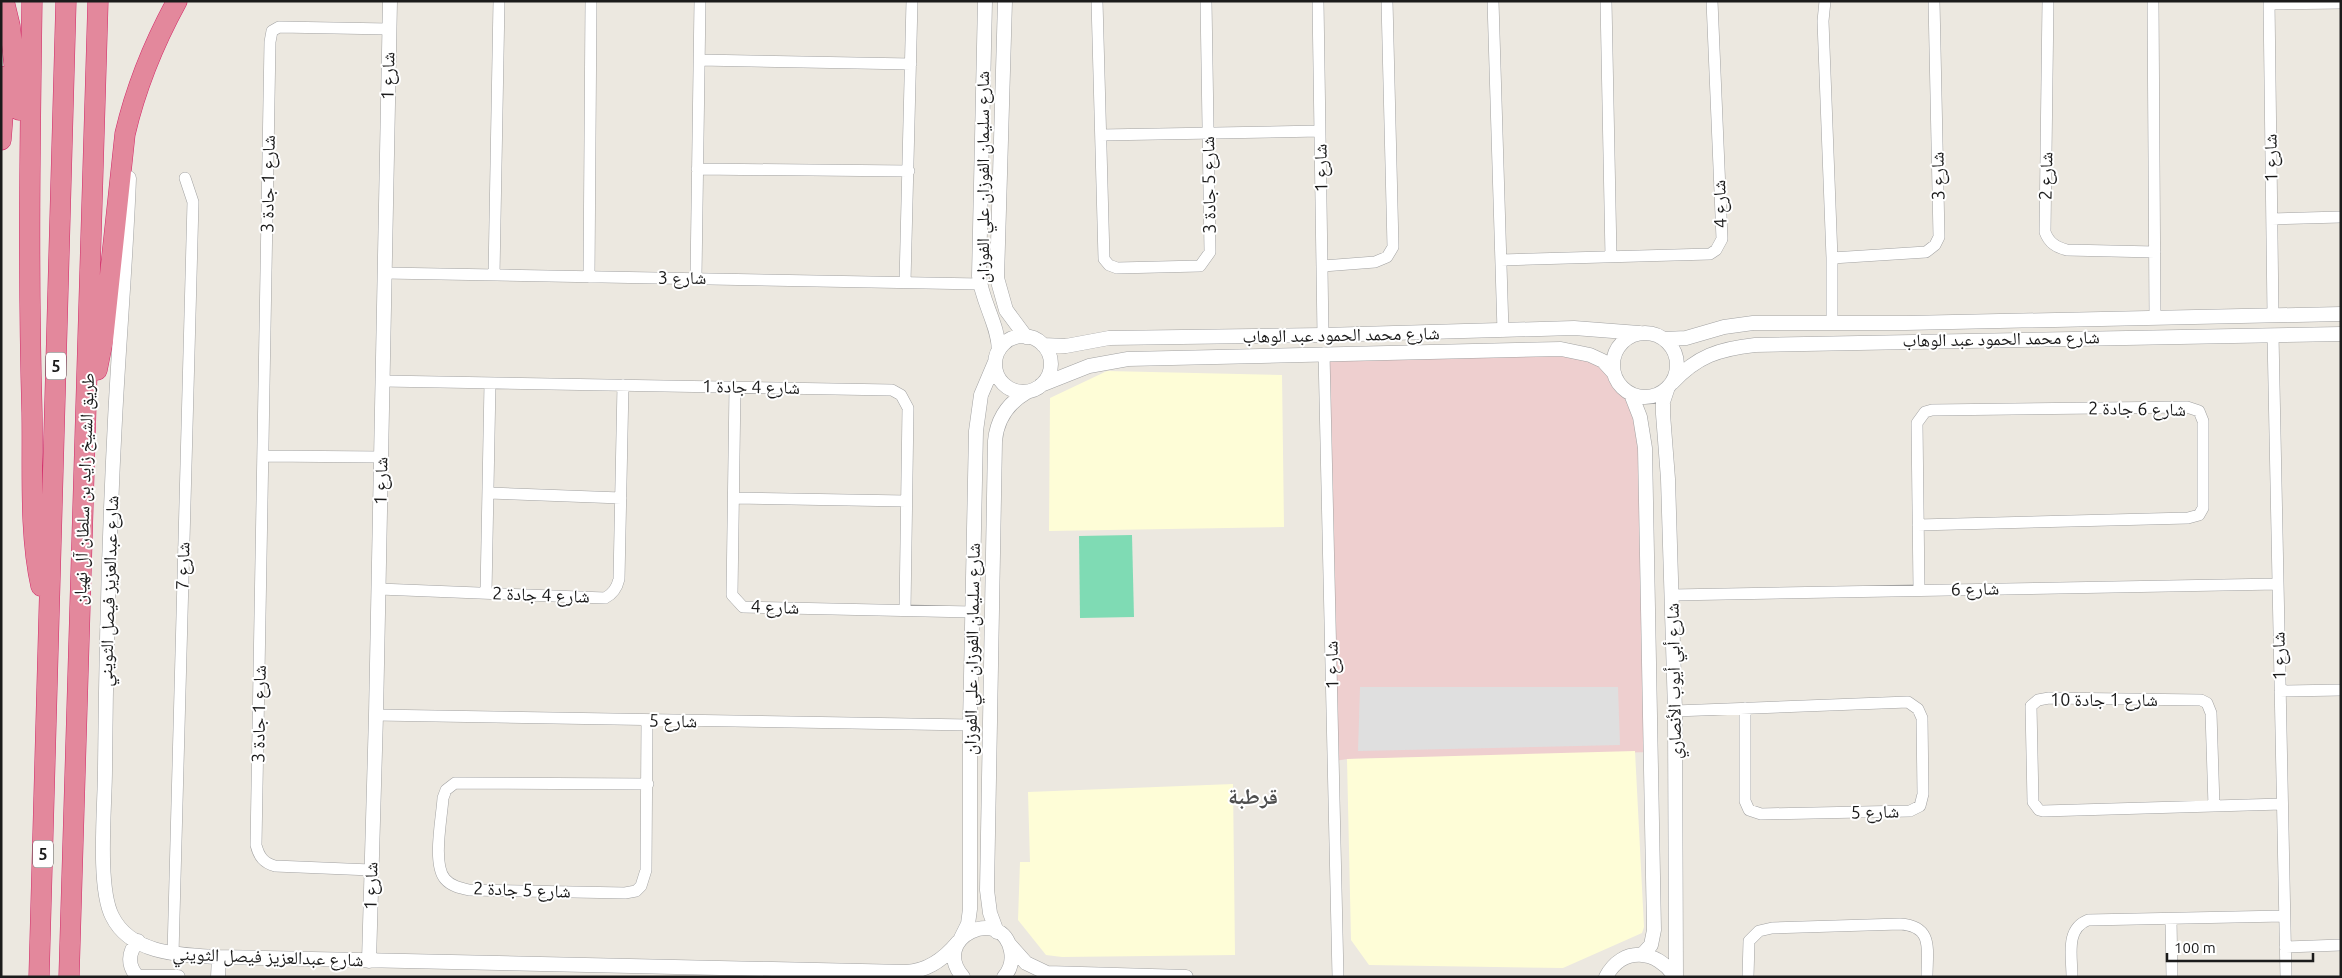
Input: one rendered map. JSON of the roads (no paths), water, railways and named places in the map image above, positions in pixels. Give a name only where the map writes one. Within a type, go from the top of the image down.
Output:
[{"type":"highway","points":[[4,1],[10,26],[17,79],[21,155],[29,199]]},
{"type":"highway","points":[[32,1],[29,199],[35,541],[40,577],[49,613]]},
{"type":"highway","name":"طريق الشيخ زايد بن سلطان آل نهيان","points":[[39,977],[66,1]]},
{"type":"highway","name":"طريق الشيخ زايد بن سلطان آل نهيان","points":[[69,977],[98,1]]},
{"type":"highway","points":[[86,408],[103,340],[122,152],[129,116],[151,55],[177,1]]},
{"type":"highway","points":[[1,140],[10,26]]},
{"type":"street","name":"شارع 1","points":[[369,961],[379,589],[390,1]]},
{"type":"street","points":[[494,275],[499,1]]},
{"type":"street","points":[[589,277],[591,1]]},
{"type":"street","points":[[696,278],[700,1]]},
{"type":"street","points":[[905,282],[912,1]]},
{"type":"street","name":"شارع سليمان الفوزان علي الفوزان","points":[[960,940],[968,924],[970,914],[970,726],[976,419],[980,395],[997,356],[996,328],[980,284],[985,1]]},
{"type":"street","name":"شارع سليمان الفوزان علي الفوزان","points":[[1005,1],[997,278],[1006,310],[1026,337]]},
{"type":"street","points":[[1097,1],[1100,135],[1320,132]]},
{"type":"street","name":"شارع 5 جادة 3","points":[[1100,135],[1104,259],[1109,265],[1117,268],[1200,266],[1210,252],[1206,1]]},
{"type":"street","name":"شارع 1","points":[[1318,1],[1323,335]]},
{"type":"street","points":[[1323,266],[1375,262],[1387,257],[1392,247],[1387,1]]},
{"type":"street","points":[[1493,1],[1503,331]]},
{"type":"street","points":[[1606,1],[1611,257]]},
{"type":"street","name":"شارع 4","points":[[1501,260],[1710,254],[1716,250],[1722,240],[1712,1]]},
{"type":"street","points":[[1825,1],[1823,21],[1832,258],[1832,322]]},
{"type":"street","name":"شارع 3","points":[[1832,258],[1926,252],[1935,245],[1939,237],[1934,1]]},
{"type":"street","name":"شارع 2","points":[[2048,1],[2045,232],[2048,240],[2058,248],[2068,250],[2155,252]]},
{"type":"street","points":[[2153,1],[2155,317]]},
{"type":"street","name":"شارع 1","points":[[2269,3],[2273,315]]},
{"type":"street","points":[[2269,3],[2341,3]]},
{"type":"street","name":"شارع 1 جادة 3","points":[[371,870],[275,866],[264,862],[257,850],[272,32],[279,27],[389,29]]},
{"type":"street","points":[[699,60],[911,64]]},
{"type":"street","name":"شارع عبدالعزيز فيصل الثويني","points":[[129,116],[129,184],[115,420],[110,545],[104,866],[105,890],[112,916],[119,926],[138,941],[157,950],[173,954],[604,972],[915,972],[936,962],[960,940]]},
{"type":"street","points":[[697,169],[909,171]]},
{"type":"street","name":"شارع 7","points":[[173,954],[193,202],[185,178]]},
{"type":"street","points":[[2272,219],[2341,216]]},
{"type":"street","name":"شارع 3","points":[[385,273],[980,284]]},
{"type":"street","name":"شارع محمد الحمود عبد الوهاب","points":[[1665,339],[1686,338],[1717,328],[1753,323],[1880,323],[2341,314]]},
{"type":"street","points":[[1906,322],[1903,332],[1908,341]]},
{"type":"street","points":[[1880,323],[1885,332],[1880,342]]},
{"type":"street","name":"شارع محمد الحمود عبد الوهاب","points":[[1043,345],[1066,346],[1109,338],[1323,335],[1574,328],[1639,333]]},
{"type":"street","points":[[1639,333],[1655,334],[1665,339],[1675,352],[1677,362],[1676,373],[1670,385],[1659,394],[1648,397],[1631,394],[1621,387],[1613,372],[1613,360],[1616,350],[1628,337],[1639,333]]},
{"type":"street","name":"شارع محمد الحمود عبد الوهاب","points":[[1670,385],[1697,360],[1732,348],[1786,344],[1908,341],[2341,334]]},
{"type":"street","name":"شارع 1","points":[[2273,335],[2286,977]]},
{"type":"street","points":[[1026,337],[1043,345],[1049,355],[1050,366],[1048,376],[1041,385],[1027,392],[1012,390],[1004,384],[998,376],[997,356],[1009,340],[1026,337]]},
{"type":"street","name":"شارع محمد الحمود عبد الوهاب","points":[[1041,385],[1072,371],[1117,360],[1324,354],[1561,349],[1590,355],[1603,361],[1613,372]]},
{"type":"street","name":"شارع 1","points":[[1324,354],[1338,977]]},
{"type":"street","name":"شارع 4 جادة 1","points":[[383,381],[892,390],[901,395],[908,408],[905,610]]},
{"type":"street","points":[[486,593],[490,383]]},
{"type":"street","name":"شارع 4 جادة 2","points":[[379,589],[605,598],[611,594],[616,588],[619,579],[623,385]]},
{"type":"street","name":"شارع أبي أيوب الأنصاري","points":[[1670,385],[1663,402],[1663,414],[1672,595],[1675,711],[1676,977]]},
{"type":"street","name":"شارع 4","points":[[735,387],[732,595],[743,607],[972,612]]},
{"type":"street","name":"شارع سليمان الفوزان علي الفوزان","points":[[997,932],[987,898],[994,441],[998,424],[1007,409],[1027,392]]},
{"type":"street","name":"شارع أبي أيوب الأنصاري","points":[[1631,394],[1640,417],[1645,448],[1653,814],[1654,930],[1651,945],[1642,955]]},
{"type":"street","name":"شارع 6 جادة 2","points":[[1918,525],[2188,518],[2199,515],[2203,508],[2203,421],[2199,411],[2187,406],[1932,410],[1924,412],[1917,423],[1918,525],[1919,590]]},
{"type":"street","points":[[263,456],[381,456]]},
{"type":"street","points":[[488,493],[621,498]]},
{"type":"street","points":[[734,498],[906,501]]},
{"type":"street","name":"شارع 6","points":[[1672,595],[2278,584]]},
{"type":"street","points":[[2280,691],[2341,690]]},
{"type":"street","name":"شارع 1 جادة 10","points":[[2214,806],[2211,713],[2207,703],[2202,700],[2049,698],[2038,700],[2031,706],[2033,802],[2039,810],[2214,806],[2282,804]]},
{"type":"street","name":"شارع 5","points":[[1675,711],[1745,708],[1908,702],[1918,709],[1922,718],[1923,794],[1920,806],[1910,811],[1900,812],[1761,814],[1749,810],[1745,801],[1745,708]]},
{"type":"street","name":"شارع 5","points":[[376,715],[970,726]]},
{"type":"street","name":"شارع 5 جادة 2","points":[[647,720],[648,784],[647,866],[644,881],[636,891],[625,893],[469,890],[453,886],[441,873],[439,858],[443,798],[446,790],[455,784],[648,784]]},
{"type":"street","points":[[1653,814],[1666,816],[1676,812]]},
{"type":"street","points":[[969,840],[978,842],[988,841]]},
{"type":"street","points":[[2072,977],[2072,938],[2074,930],[2081,924],[2097,919],[2284,916]]},
{"type":"street","points":[[2171,919],[2172,977]]},
{"type":"street","points":[[1748,977],[1749,941],[1759,931],[1772,928],[1900,924],[1916,926],[1924,933],[1927,946],[1927,977]]},
{"type":"street","points":[[963,977],[957,968],[954,958],[960,940],[968,932],[980,928],[997,932],[1026,963],[1047,973],[1186,977]]},
{"type":"street","points":[[138,941],[132,949],[130,959],[132,969],[138,977]]},
{"type":"street","points":[[1004,977],[1009,970],[1012,960],[1009,944]]},
{"type":"street","points":[[2285,946],[2341,945]]},
{"type":"street","points":[[1594,977],[1608,973],[1616,963],[1626,957],[1642,955],[1660,960],[1676,977]]},
{"type":"street","points":[[218,977],[219,957]]},
{"type":"street","name":"شارع عبدالعزيز فيصل الثويني","points":[[138,977],[178,977]]},
{"type":"district","name":"قرطبة","points":[[1253,796]]}]
